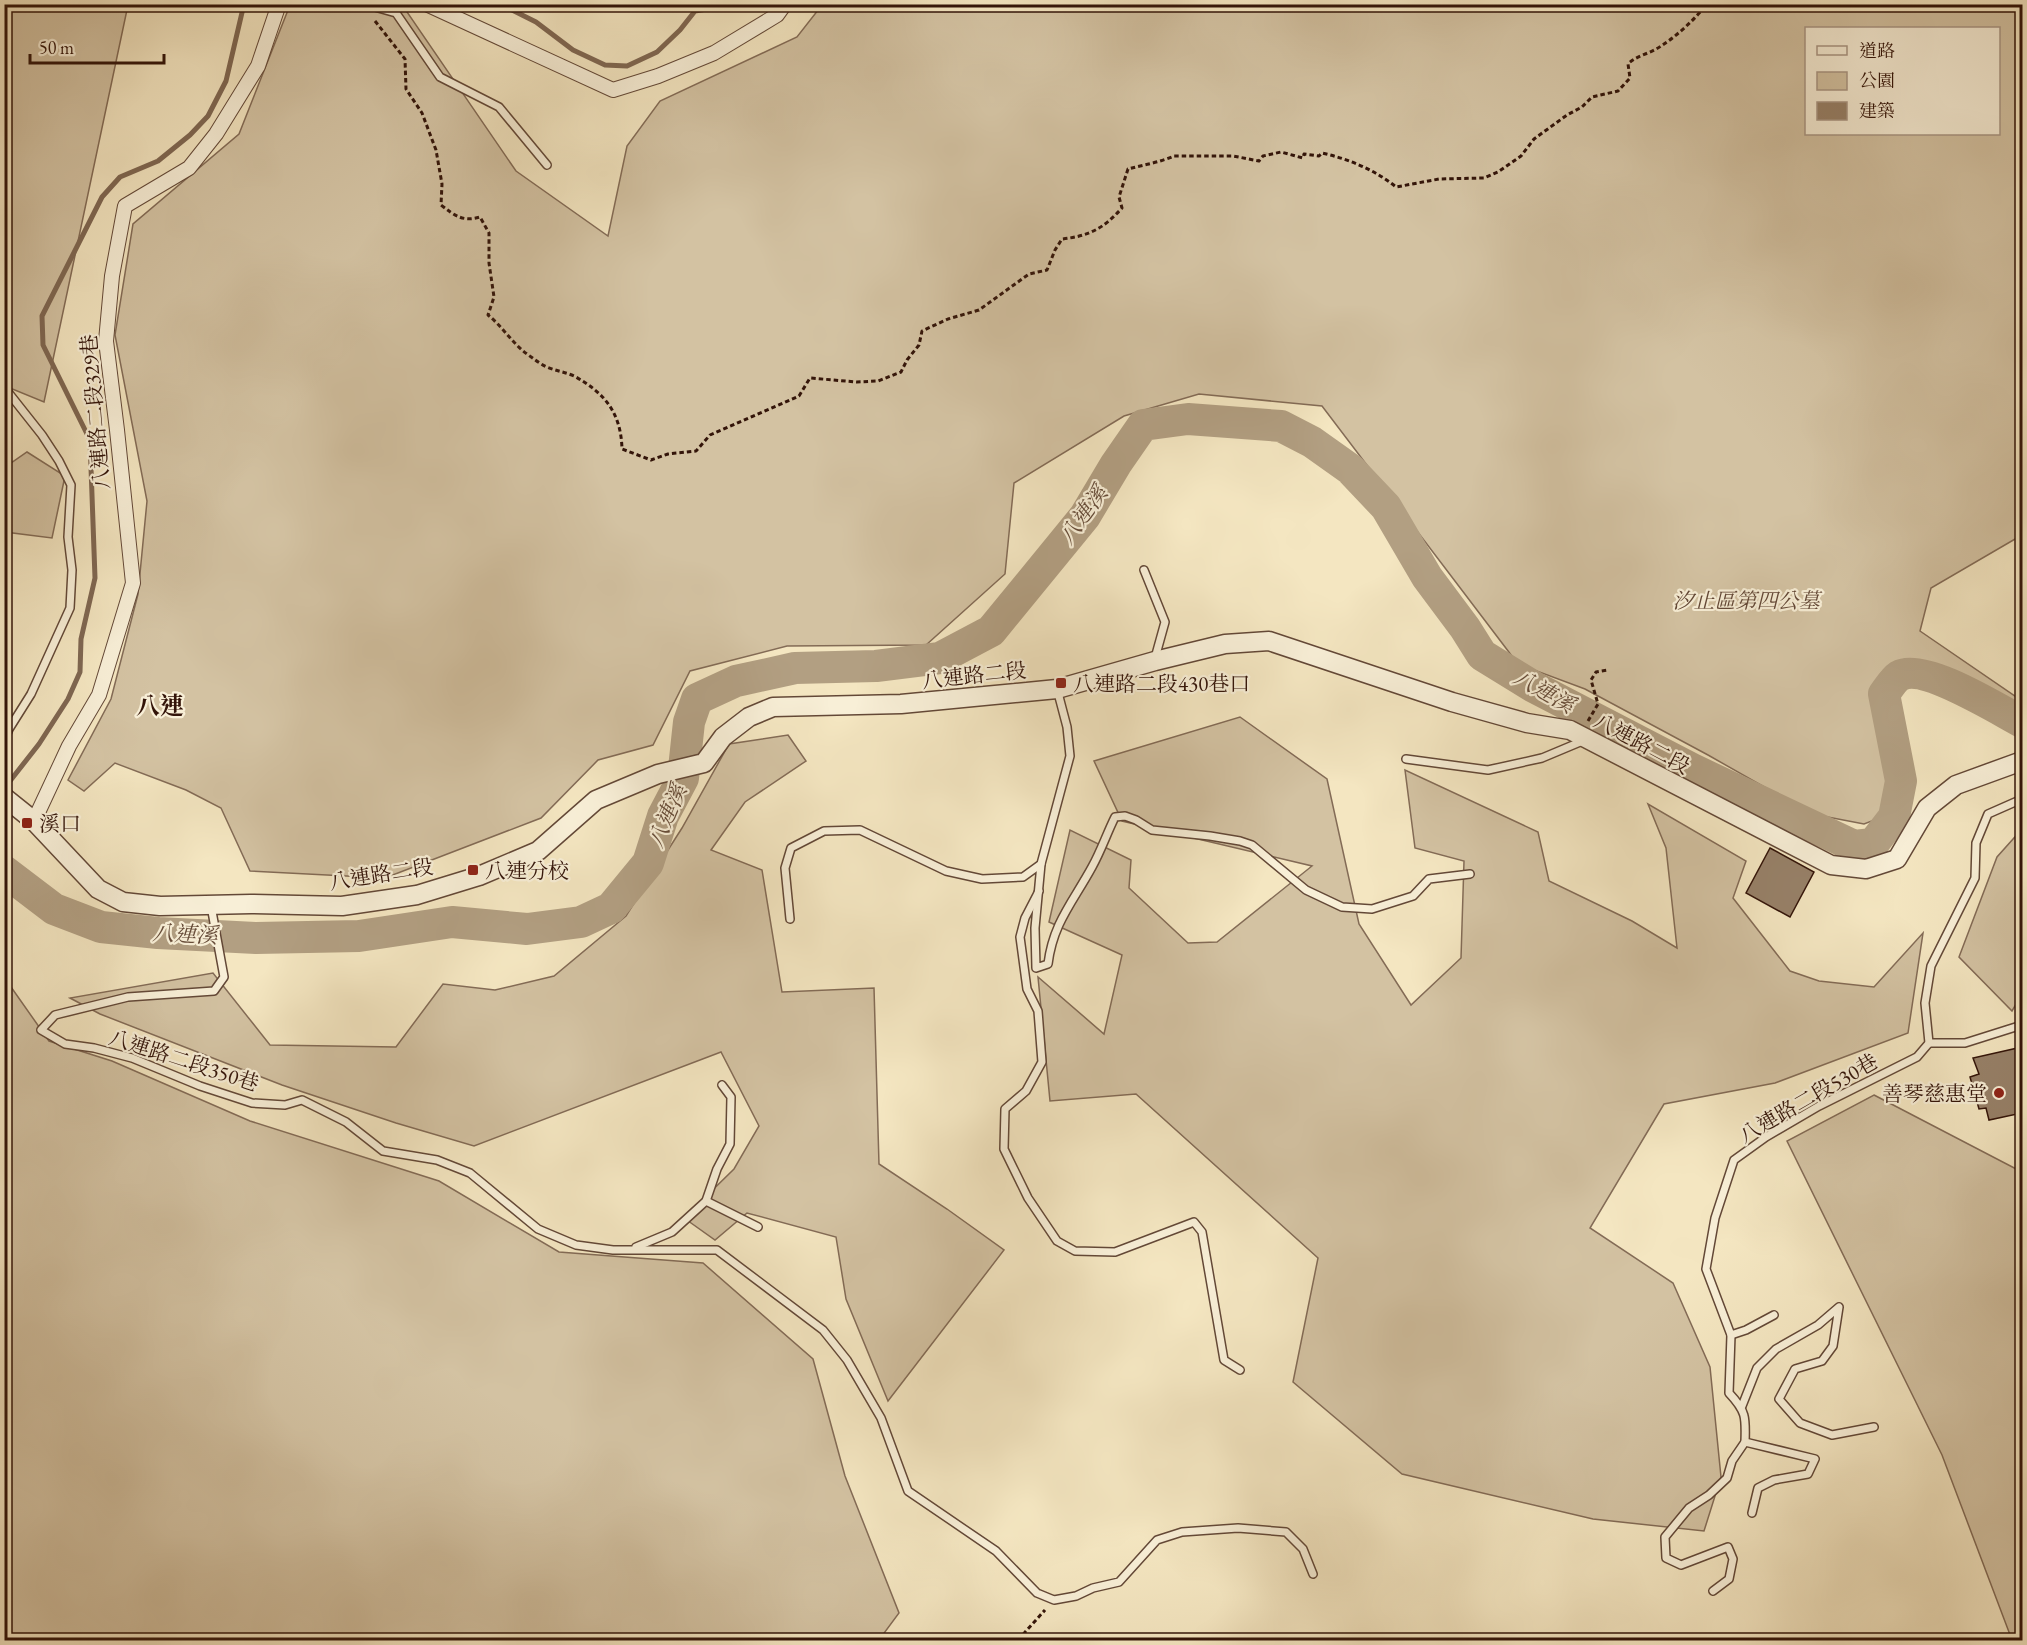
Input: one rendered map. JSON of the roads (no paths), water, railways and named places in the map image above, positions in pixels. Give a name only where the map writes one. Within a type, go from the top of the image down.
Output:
[{"type":"street","name":"八連路二段329巷","points":[[34,821],[69,746],[99,694],[133,583],[106,341],[111,276],[125,206],[189,168],[216,134],[258,66],[279,4]]},
{"type":"street","points":[[426,4],[613,90],[658,76],[714,53],[777,15],[785,4]]},
{"type":"street","name":"八連路二段","points":[[4,797],[34,821],[98,889],[123,902],[160,906],[250,904],[342,906],[417,895],[479,876],[538,851],[596,800],[658,774],[704,763],[723,737],[748,717],[773,707],[902,704],[1057,689],[1225,644],[1269,640],[1452,702],[1527,723],[1586,733],[1831,865],[1866,869],[1896,859],[1927,808],[1956,785],[2022,761]]},
{"type":"lane","points":[[364,4],[396,13],[440,77],[500,107],[547,165]]},
{"type":"lane","points":[[4,387],[42,435],[72,485],[68,537],[72,570],[70,608],[31,694],[4,741]]},
{"type":"lane","points":[[1144,570],[1165,622],[1155,661]]},
{"type":"lane","points":[[1057,689],[1067,727],[1070,756],[1041,864],[1035,928],[1036,968],[1048,963],[1050,947],[1062,915],[1093,866],[1115,817],[1125,816],[1152,830],[1210,836],[1252,845],[1306,890],[1342,907],[1372,909],[1413,896],[1429,879],[1470,874]]},
{"type":"lane","points":[[1406,759],[1488,770],[1542,758],[1586,733]]},
{"type":"lane","points":[[2022,799],[1988,814],[1976,843],[1975,878],[1931,966],[1925,1003],[1929,1043],[1965,1043],[2022,1025]]},
{"type":"lane","points":[[790,919],[785,868],[791,848],[824,831],[860,830],[946,871],[982,879],[1023,877],[1041,864]]},
{"type":"lane","points":[[1039,891],[1025,918],[1020,937],[1027,989],[1038,1011],[1042,1062],[1026,1091],[1005,1109],[1004,1149],[1028,1198],[1057,1241],[1075,1251],[1115,1252],[1194,1222],[1202,1232],[1224,1360],[1240,1370]]},
{"type":"lane","name":"八連路二段350巷","points":[[211,906],[224,977],[214,991],[129,997],[55,1015],[41,1030],[65,1044],[94,1048],[132,1058],[200,1086],[252,1103],[285,1105],[302,1100],[346,1122],[383,1151],[437,1160],[470,1173],[538,1230],[576,1245],[613,1250],[717,1250],[823,1330],[847,1360],[881,1418],[908,1491],[996,1551],[1037,1593],[1054,1600],[1076,1596],[1094,1588],[1119,1582],[1157,1540],[1182,1532],[1238,1528],[1286,1532],[1303,1549],[1313,1574]]},
{"type":"lane","name":"八連路二段530巷","points":[[1745,1442],[1746,1422],[1742,1406],[1729,1393],[1731,1335],[1706,1269],[1715,1218],[1734,1160],[1766,1137],[1819,1106],[1917,1057],[1929,1043]]},
{"type":"lane","points":[[631,1249],[672,1232],[706,1200],[717,1168],[730,1144],[731,1098],[722,1085]]},
{"type":"lane","points":[[706,1200],[727,1213],[758,1227]]},
{"type":"lane","points":[[1742,1406],[1757,1368],[1776,1349],[1818,1325],[1839,1307],[1833,1346],[1822,1361],[1795,1369],[1779,1399],[1800,1423],[1832,1435],[1874,1427]]},
{"type":"lane","points":[[1731,1335],[1774,1315]]},
{"type":"lane","points":[[1713,1591],[1729,1579],[1733,1559],[1728,1547],[1681,1565],[1666,1558],[1665,1536],[1689,1508],[1709,1495],[1726,1478],[1732,1461],[1745,1442],[1815,1459],[1808,1474],[1774,1480],[1758,1488],[1752,1513]]},
{"type":"waterway","points":[[10,781],[39,744],[68,699],[80,672],[81,639],[95,578],[90,440],[43,345],[42,316],[102,197],[120,177],[158,161],[190,135],[208,116],[226,81],[244,4]]},
{"type":"waterway","points":[[500,4],[536,22],[573,50],[605,65],[627,66],[657,52],[680,30],[695,11],[735,4]]},
{"type":"waterway","name":"八連溪","points":[[4,871],[54,909],[101,927],[158,933],[256,938],[359,936],[452,922],[527,929],[581,922],[611,908],[648,863],[663,816],[683,778],[689,722],[697,699],[736,681],[795,668],[876,666],[940,658],[991,631],[1085,516],[1116,464],[1143,425],[1188,419],[1281,426],[1312,442],[1350,469],[1386,507],[1427,577],[1482,655],[1534,687],[1692,769],[1854,846],[1873,844],[1894,817],[1901,781],[1884,694],[1899,676],[1910,673],[1942,681],[2022,722]]},
{"type":"place","name":"八連路二段430巷口","points":[[1061,683]]},
{"type":"place","name":"溪口","points":[[27,823]]},
{"type":"place","name":"八連分校","points":[[473,870]]},
{"type":"place","name":"善琴慈惠堂","points":[[1999,1093]]},
{"type":"district","name":"八連","points":[[160,705]]},
{"type":"park label","name":"汐止區第四公墓","points":[[1746,600]]}]
